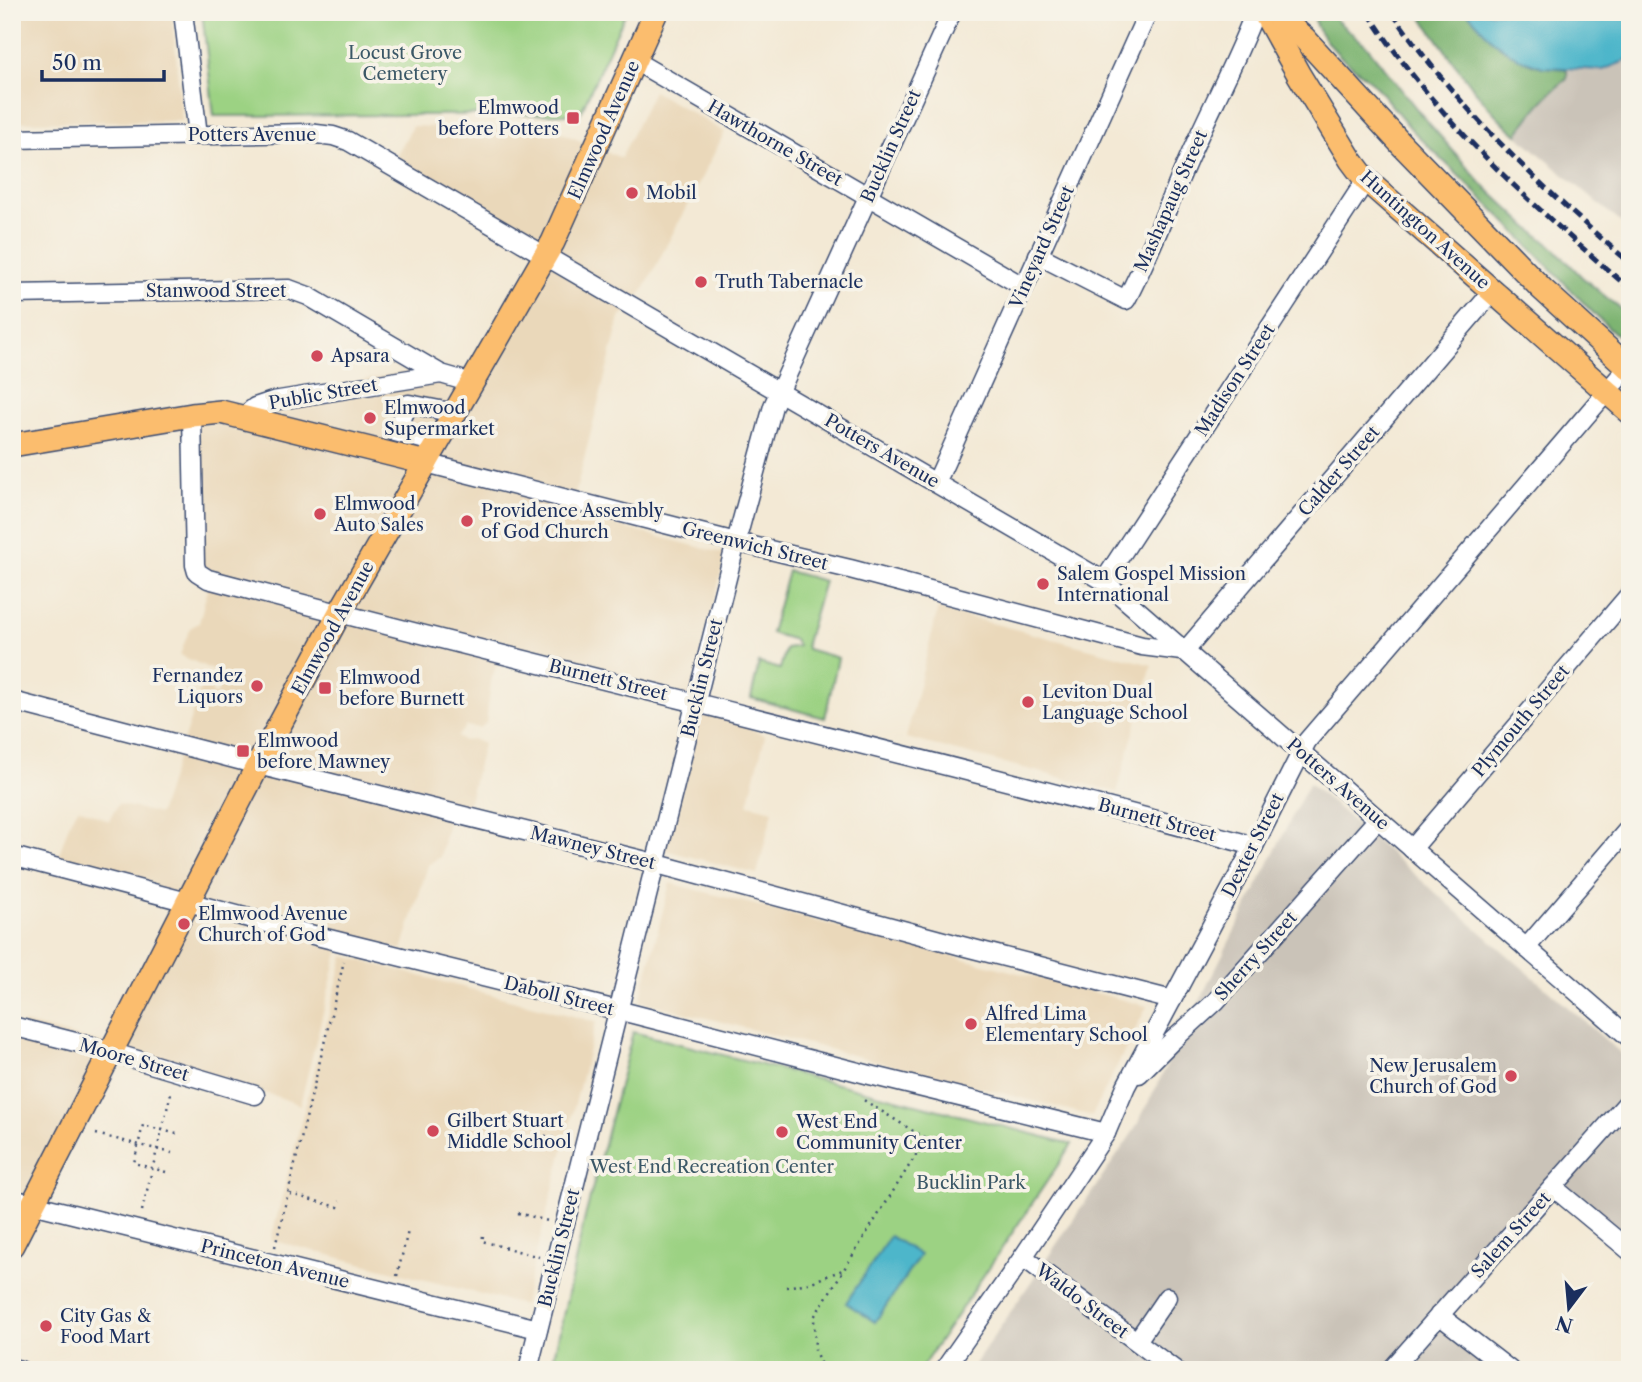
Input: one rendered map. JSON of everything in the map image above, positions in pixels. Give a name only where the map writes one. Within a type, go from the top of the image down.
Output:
[{"type":"main road","name":"Elmwood Avenue","points":[[12,1245],[23,1202],[112,1053],[258,765],[339,614],[545,256],[656,12]]},
{"type":"main road","name":"Huntington Avenue","points":[[1264,12],[1299,75],[1355,167],[1366,180],[1630,412]]},
{"type":"main road","name":"Huntington Avenue","points":[[1273,12],[1304,38],[1403,146],[1532,279],[1629,368]]},
{"type":"main road","points":[[12,444],[192,415],[221,412],[243,417]]},
{"type":"main road","name":"Greenwich Street","points":[[243,417],[390,442],[432,453]]},
{"type":"street","points":[[183,12],[198,135]]},
{"type":"street","name":"Bucklin Street","points":[[528,1370],[736,542],[773,406],[952,12]]},
{"type":"street","name":"Vineyard Street","points":[[936,482],[1148,12]]},
{"type":"street","name":"Mashapaug Street","points":[[1038,255],[1126,300],[1191,152],[1241,49],[1255,12]]},
{"type":"street","name":"Hawthorne Street","points":[[635,61],[1024,287]]},
{"type":"street","name":"Potters Avenue","points":[[12,139],[308,133],[334,136],[348,141],[1104,581],[1630,1038]]},
{"type":"street","name":"Madison Street","points":[[1104,581],[1366,180]]},
{"type":"street","name":"Stanwood Street","points":[[12,294],[295,290],[440,374]]},
{"type":"street","name":"Calder Street","points":[[1185,651],[1493,291]]},
{"type":"street","name":"Dexter Street","points":[[944,1370],[1106,1133],[1126,1086],[1309,738],[1629,368]]},
{"type":"street","name":"Public Street","points":[[243,417],[255,407],[273,401],[440,374],[472,383]]},
{"type":"street","points":[[390,442],[408,404],[403,380]]},
{"type":"street","points":[[408,404],[455,413]]},
{"type":"street","name":"Burnett Street","points":[[192,415],[195,565],[197,572],[208,579],[1254,846]]},
{"type":"street","name":"Greenwich Street","points":[[432,453],[736,542],[850,569],[1142,646],[1185,651]]},
{"type":"street","name":"Plymouth Street","points":[[1412,849],[1630,594]]},
{"type":"street","name":"Mawney Street","points":[[12,701],[655,864],[1172,1000]]},
{"type":"street","name":"Sherry Street","points":[[1126,1086],[1216,1001],[1378,819]]},
{"type":"street","points":[[1525,947],[1630,827]]},
{"type":"street","name":"Daboll Street","points":[[12,856],[321,937],[1106,1133]]},
{"type":"street","name":"Moore Street","points":[[12,1026],[255,1095]]},
{"type":"street","name":"Salem Street","points":[[1391,1370],[1630,1100]]},
{"type":"street","points":[[1553,1187],[1630,1251]]},
{"type":"street","name":"Princeton Avenue","points":[[23,1202],[538,1329]]},
{"type":"street","name":"Waldo Street","points":[[1023,1257],[1175,1370]]},
{"type":"street","points":[[1137,1341],[1167,1297]]},
{"type":"street","points":[[1439,1315],[1510,1370]]},
{"type":"street","points":[[12,1368],[20,1370]]},
{"type":"path","points":[[275,1247],[346,953]]},
{"type":"path","points":[[142,1211],[177,1072]]},
{"type":"path","points":[[823,1370],[816,1351],[814,1317],[926,1139],[862,1099]]},
{"type":"path","points":[[166,1172],[134,1163],[143,1125],[177,1134]]},
{"type":"path","points":[[96,1134],[172,1153]]},
{"type":"path","points":[[538,1134],[571,1143]]},
{"type":"path","points":[[288,1194],[338,1207],[340,1201]]},
{"type":"path","points":[[518,1213],[551,1222]]},
{"type":"path","points":[[396,1280],[408,1231]]},
{"type":"path","points":[[482,1236],[482,1241],[542,1258]]},
{"type":"path","points":[[786,1287],[809,1283],[845,1269]]},
{"type":"shaded area","points":[[12,12],[172,12],[182,121],[12,122]]},
{"type":"shaded area","points":[[1630,59],[1630,230],[1517,135],[1526,120],[1552,90],[1567,79],[1567,69],[1603,70]]},
{"type":"shaded area","points":[[653,91],[725,132],[643,291],[620,318],[570,514],[726,554],[690,696],[765,736],[748,804],[773,810],[757,874],[657,848],[687,736],[676,692],[502,649],[491,681],[486,723],[480,728],[466,726],[457,737],[483,744],[467,809],[451,808],[440,857],[428,865],[402,950],[342,936],[300,1105],[109,1047],[32,1196],[12,1192],[12,1055],[23,1023],[110,1045],[187,900],[57,860],[71,819],[79,808],[109,821],[118,804],[159,814],[201,687],[210,688],[214,695],[218,693],[219,673],[180,655],[190,628],[199,623],[211,576],[198,563],[188,412],[425,369],[471,371],[541,252],[394,159],[413,126],[557,131],[621,158]]},
{"type":"shaded area","name":"Leviton Dual Language School","points":[[938,609],[1152,665],[1117,792],[906,738]]},
{"type":"shaded area","points":[[1309,783],[1630,1061],[1630,1238],[1556,1179],[1438,1311],[1516,1370],[971,1370],[1135,1129]]},
{"type":"shaded area","name":"Alfred Lima Elementary School","points":[[670,883],[1147,1006],[1092,1116],[640,1001]]},
{"type":"shaded area","name":"Gilbert Stuart Middle School","points":[[344,956],[596,1022],[523,1305],[271,1240]]},
{"type":"green space","name":"Locust Grove Cemetery","points":[[202,12],[626,12],[580,114],[214,116]]},
{"type":"green space","points":[[1314,12],[1333,12],[1337,21],[1366,45],[1481,183],[1555,249],[1582,277],[1630,317],[1630,346],[1599,319],[1412,130],[1373,83],[1341,57],[1316,26]]},
{"type":"green space","points":[[1418,12],[1467,12],[1492,39],[1511,54],[1532,64],[1567,69],[1567,79],[1540,104],[1517,135],[1476,92]]},
{"type":"green space","points":[[788,571],[824,581],[806,643],[807,649],[838,658],[825,718],[751,698],[759,663],[780,669],[786,648],[798,646],[795,640],[771,633]]},
{"type":"green space","points":[[633,1032],[1072,1144],[920,1370],[551,1370],[585,1217]]},
{"type":"water","points":[[1467,12],[1630,12],[1630,59],[1603,70],[1543,67],[1517,58],[1491,39]]},
{"type":"water","points":[[890,1236],[920,1255],[875,1322],[846,1303]]},
{"type":"railway","points":[[1368,12],[1424,89],[1488,160],[1557,226],[1630,289]]},
{"type":"railway","points":[[1392,12],[1445,81],[1502,145],[1630,263]]},
{"type":"place","name":"Elmwood before Potters","points":[[573,118]]},
{"type":"place","name":"Mobil","points":[[632,193]]},
{"type":"place","name":"Truth Tabernacle","points":[[701,282]]},
{"type":"place","name":"Apsara","points":[[317,356]]},
{"type":"place","name":"Elmwood Supermarket","points":[[370,418]]},
{"type":"place","name":"Elmwood Auto Sales","points":[[320,514]]},
{"type":"place","name":"Providence Assembly of God Church","points":[[467,521]]},
{"type":"place","name":"Salem Gospel Mission International","points":[[1043,584]]},
{"type":"place","name":"Fernandez Liquors","points":[[257,686]]},
{"type":"place","name":"Elmwood before Burnett","points":[[325,688]]},
{"type":"place","name":"Leviton Dual Language School","points":[[1028,702]]},
{"type":"place","name":"Elmwood before Mawney","points":[[243,751]]},
{"type":"place","name":"Elmwood Avenue Church of God","points":[[184,924]]},
{"type":"place","name":"Alfred Lima Elementary School","points":[[971,1024]]},
{"type":"place","name":"New Jerusalem Church of God","points":[[1511,1076]]},
{"type":"place","name":"Gilbert Stuart Middle School","points":[[433,1131]]},
{"type":"place","name":"West End Community Center","points":[[782,1132]]},
{"type":"place","name":"City Gas & Food Mart","points":[[46,1326]]},
{"type":"park label","name":"West End Recreation Center","points":[[712,1167]]},
{"type":"park label","name":"Bucklin Park","points":[[971,1183]]}]
